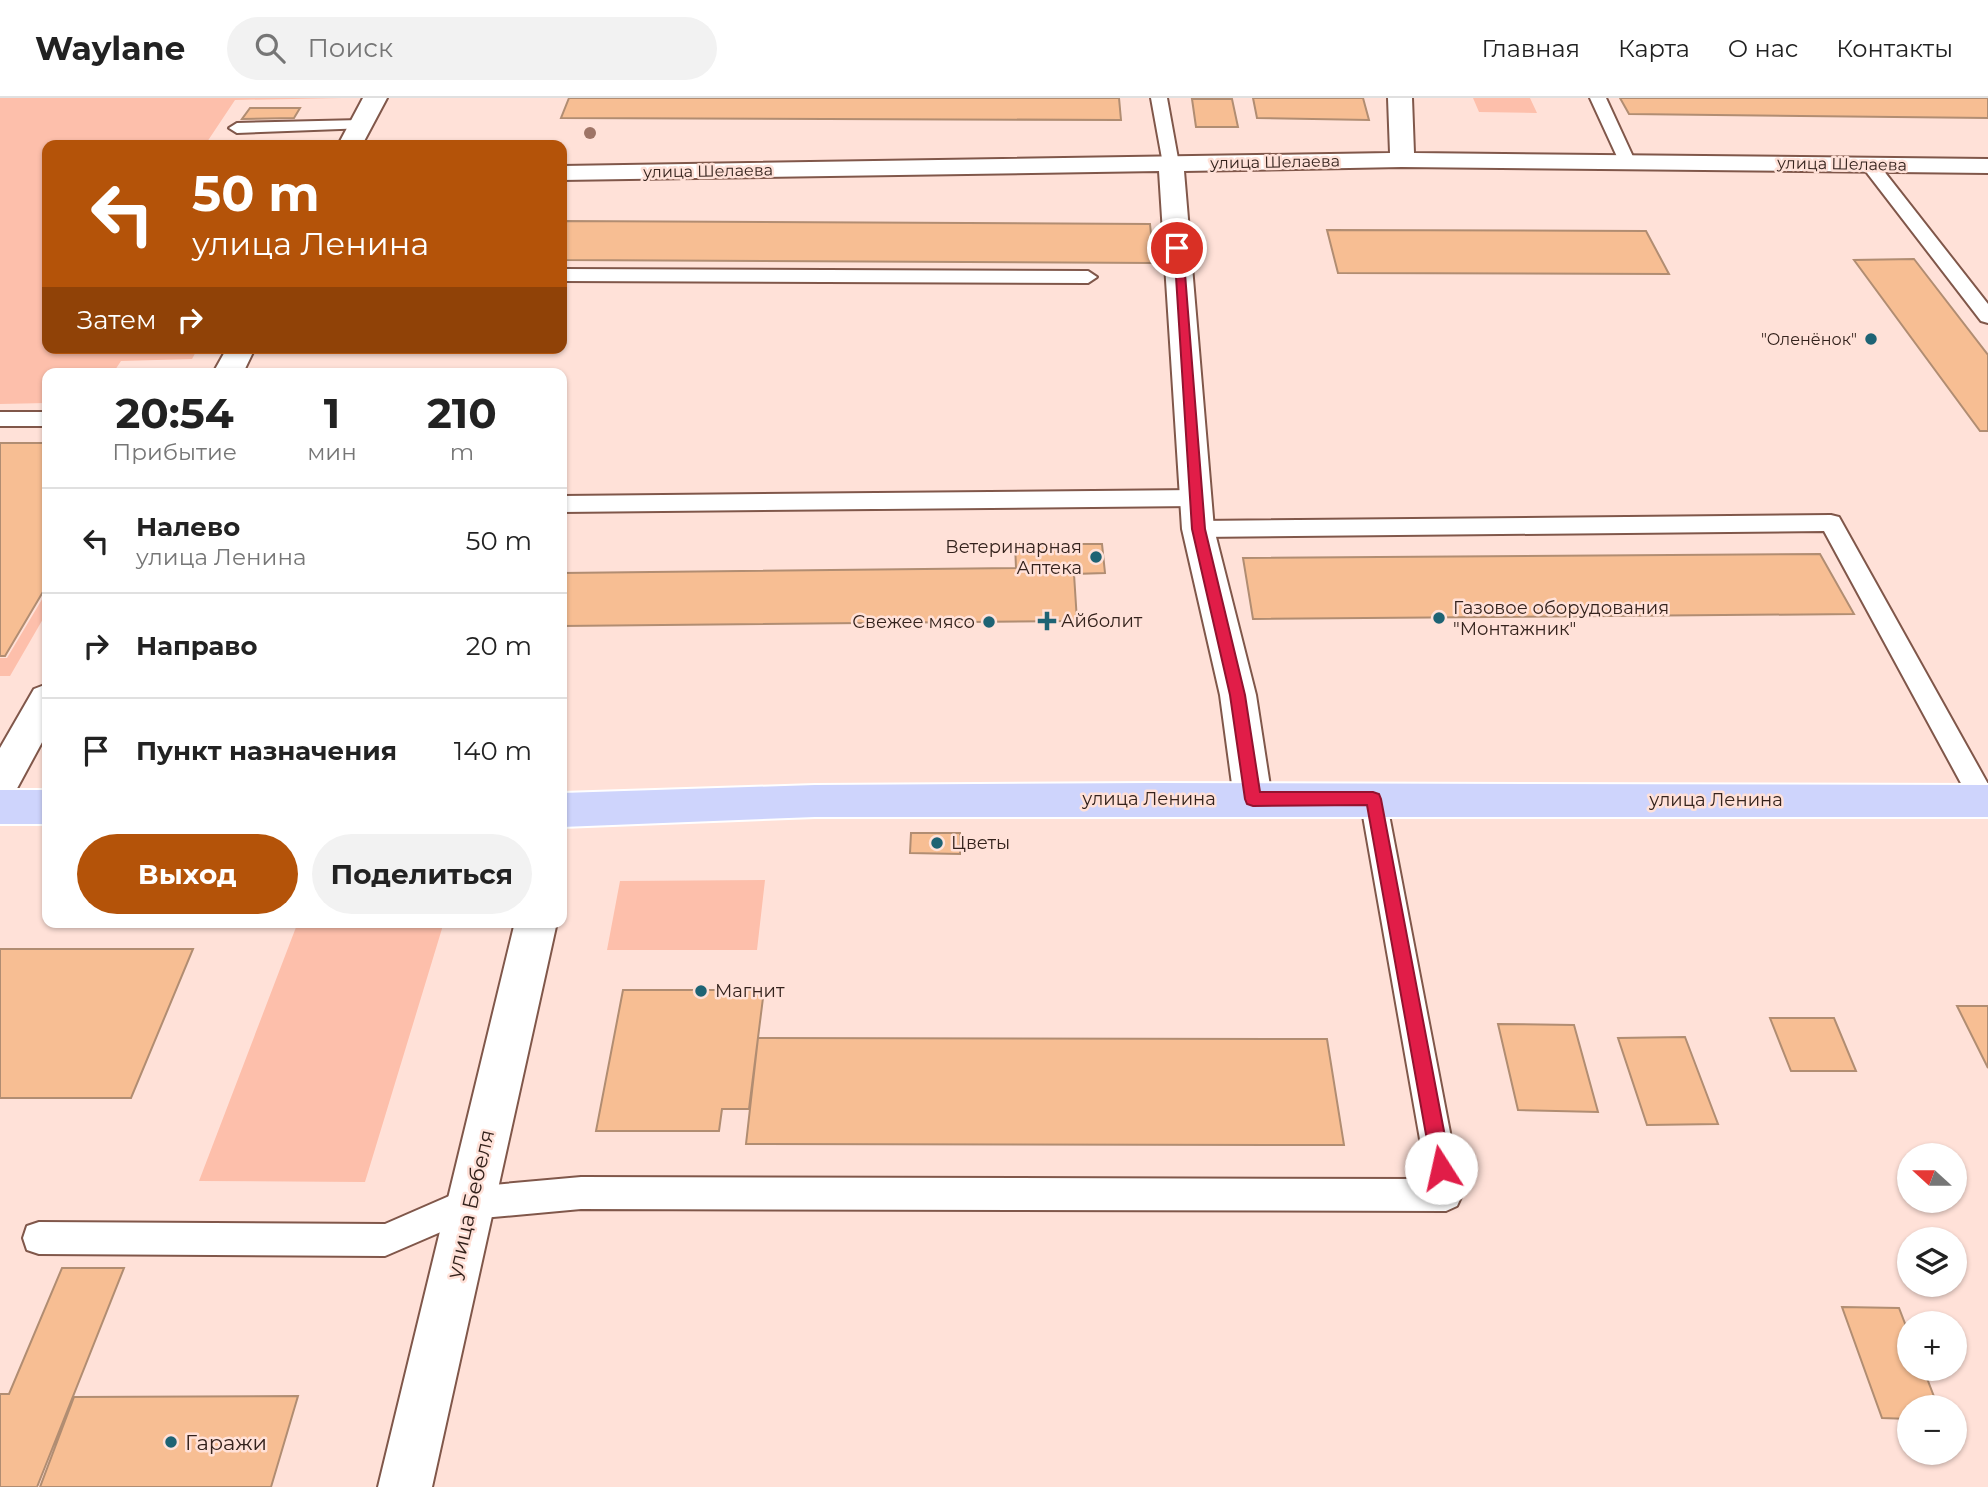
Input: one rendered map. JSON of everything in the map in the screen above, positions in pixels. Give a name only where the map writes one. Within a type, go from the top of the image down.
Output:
[{"type":"main road","name":"улица Ленина","points":[[567,812],[815,801],[1986,801]]},
{"type":"main road","points":[[0,807],[42,807]]},
{"type":"street","points":[[355,135],[375,98]]},
{"type":"street","points":[[1400,98],[1402,160]]},
{"type":"street","name":"улица Шелаева","points":[[567,173],[1402,160],[1988,166]]},
{"type":"street","points":[[1171,164],[1197,514],[1238,695],[1253,799]]},
{"type":"street","points":[[0,783],[42,708]]},
{"type":"street","name":"улица Бебеля","points":[[405,1487],[535,928]]},
{"type":"lane","points":[[1159,98],[1171,164]]},
{"type":"lane","points":[[1598,98],[1627,161]]},
{"type":"lane","points":[[237,128],[355,135]]},
{"type":"lane","points":[[1870,165],[1988,317]]},
{"type":"lane","points":[[567,275],[1088,276]]},
{"type":"lane","points":[[0,419],[42,419]]},
{"type":"lane","points":[[567,503],[1831,523],[1986,801]]},
{"type":"lane","points":[[39,1238],[385,1240],[470,1203],[581,1193],[1446,1195],[1373,799]]},
{"type":"shaded area","points":[[0,98],[342,98],[235,100],[208,140],[42,140],[42,354],[195,354],[192,359],[121,361],[116,368],[42,368],[42,403],[0,404]]},
{"type":"shaded area","points":[[1473,98],[1530,98],[1537,113],[1479,112]]},
{"type":"shaded area","points":[[42,599],[42,621],[10,676],[0,676],[0,658],[7,658]]},
{"type":"shaded area","points":[[765,880],[757,950],[607,950],[620,881]]},
{"type":"shaded area","points":[[296,928],[442,928],[365,1182],[199,1181]]},
{"type":"building","points":[[569,98],[1119,98],[1121,120],[561,118]]},
{"type":"building","points":[[1253,98],[1363,98],[1369,120],[1257,118]]},
{"type":"building","points":[[1620,98],[1988,98],[1988,118],[1629,114]]},
{"type":"building","points":[[1192,99],[1232,99],[1238,127],[1196,127]]},
{"type":"building","points":[[250,108],[300,108],[294,118],[242,119]]},
{"type":"building","points":[[567,221],[1150,224],[1154,263],[567,260]]},
{"type":"building","points":[[1327,230],[1646,231],[1669,274],[1338,273]]},
{"type":"building","points":[[1914,259],[1988,355],[1988,431],[1980,431],[1854,260]]},
{"type":"building","points":[[0,443],[42,443],[42,593],[5,656],[0,656]]},
{"type":"building","points":[[1015,544],[1102,544],[1105,573],[1074,574],[1077,621],[567,626],[567,573],[1016,568]]},
{"type":"building","points":[[1820,554],[1854,614],[1253,619],[1243,558]]},
{"type":"building","points":[[911,833],[960,833],[960,854],[910,853]]},
{"type":"building","points":[[0,949],[193,949],[131,1098],[0,1098]]},
{"type":"building","points":[[623,990],[764,990],[749,1109],[722,1109],[719,1131],[596,1131]]},
{"type":"building","points":[[1957,1006],[1988,1006],[1988,1068]]},
{"type":"building","points":[[1770,1018],[1834,1018],[1856,1071],[1791,1071]]},
{"type":"building","points":[[1498,1024],[1574,1025],[1598,1112],[1518,1110]]},
{"type":"building","points":[[1685,1037],[1718,1124],[1647,1125],[1618,1038]]},
{"type":"building","points":[[758,1038],[1327,1039],[1344,1145],[746,1144]]},
{"type":"building","points":[[62,1268],[124,1268],[37,1487],[0,1487],[0,1394],[9,1394]]},
{"type":"building","points":[[1842,1307],[1899,1308],[1897,1381],[1928,1381],[1933,1395],[1897,1395],[1897,1419],[1882,1418]]},
{"type":"building","name":"Гаражи","points":[[298,1396],[271,1487],[40,1487],[74,1397]]},
{"type":"place","name":"\"Оленёнок\"","points":[[1871,339]]},
{"type":"place","name":"Ветеринарная Аптека","points":[[1096,557]]},
{"type":"place","name":"Газовое оборудования \"Монтажник\"","points":[[1439,618]]},
{"type":"place","name":"Айболит","points":[[1047,621]]},
{"type":"place","name":"Свежее мясо","points":[[989,622]]},
{"type":"place","name":"Цветы","points":[[937,843]]},
{"type":"place","name":"Магнит","points":[[701,991]]},
{"type":"place","name":"Гаражи","points":[[171,1442]]},
{"type":"route","points":[[1177,248],[1198,529],[1238,695],[1253,799],[1373,799],[1441,1168]]}]
